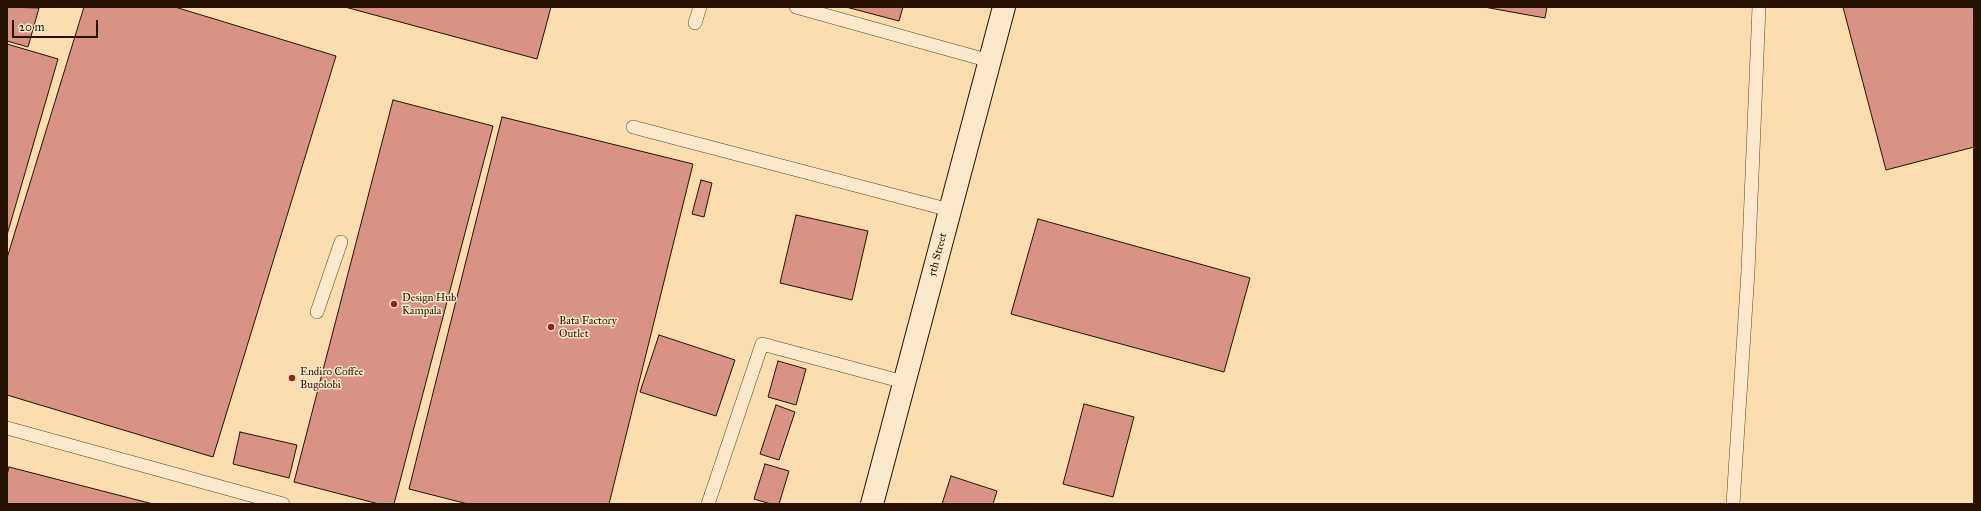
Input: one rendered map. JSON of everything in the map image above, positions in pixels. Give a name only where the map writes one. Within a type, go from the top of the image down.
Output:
[{"type":"street","name":"5th Street","points":[[872,504],[1004,7]]},
{"type":"lane","points":[[695,24],[700,7]]},
{"type":"lane","points":[[796,7],[990,61]]},
{"type":"lane","points":[[1733,504],[1748,272],[1759,7]]},
{"type":"lane","points":[[633,127],[950,210]]},
{"type":"lane","points":[[316,312],[340,242]]},
{"type":"lane","points":[[708,504],[762,344],[904,382]]},
{"type":"lane","points":[[7,428],[283,504]]},
{"type":"building","points":[[7,7],[39,8],[28,47],[7,41]]},
{"type":"building","points":[[84,7],[175,7],[336,56],[213,457],[7,395],[7,258]]},
{"type":"building","points":[[345,7],[551,7],[537,59]]},
{"type":"building","points":[[846,7],[903,7],[899,21]]},
{"type":"building","points":[[1484,7],[1547,7],[1545,18]]},
{"type":"building","points":[[1843,7],[1974,7],[1974,147],[1886,170]]},
{"type":"building","points":[[7,44],[58,59],[7,235]]},
{"type":"building","name":"Design Hub Kampala","points":[[393,100],[493,126],[394,504],[379,504],[294,482]]},
{"type":"building","name":"Bata Factory Outlet","points":[[502,117],[693,164],[609,504],[468,504],[409,489]]},
{"type":"building","points":[[701,180],[712,183],[704,217],[692,214]]},
{"type":"building","points":[[796,215],[868,231],[852,300],[780,283]]},
{"type":"building","points":[[1038,219],[1250,278],[1224,372],[1011,314]]},
{"type":"building","points":[[659,335],[735,360],[716,416],[640,392]]},
{"type":"building","points":[[778,361],[806,369],[796,405],[768,397]]},
{"type":"building","points":[[1084,404],[1134,417],[1113,497],[1063,484]]},
{"type":"building","points":[[776,405],[795,412],[779,460],[760,454]]},
{"type":"building","points":[[240,432],[297,445],[289,478],[233,464]]},
{"type":"building","points":[[765,464],[789,471],[779,504],[771,504],[754,499]]},
{"type":"building","points":[[9,467],[153,504],[7,504],[7,475]]},
{"type":"building","points":[[951,476],[997,491],[993,504],[942,504]]},
{"type":"place","name":"Design Hub Kampala","points":[[394,304]]},
{"type":"place","name":"Bata Factory Outlet","points":[[551,327]]},
{"type":"place","name":"Endiro Coffee Bugolobi","points":[[292,378]]}]
